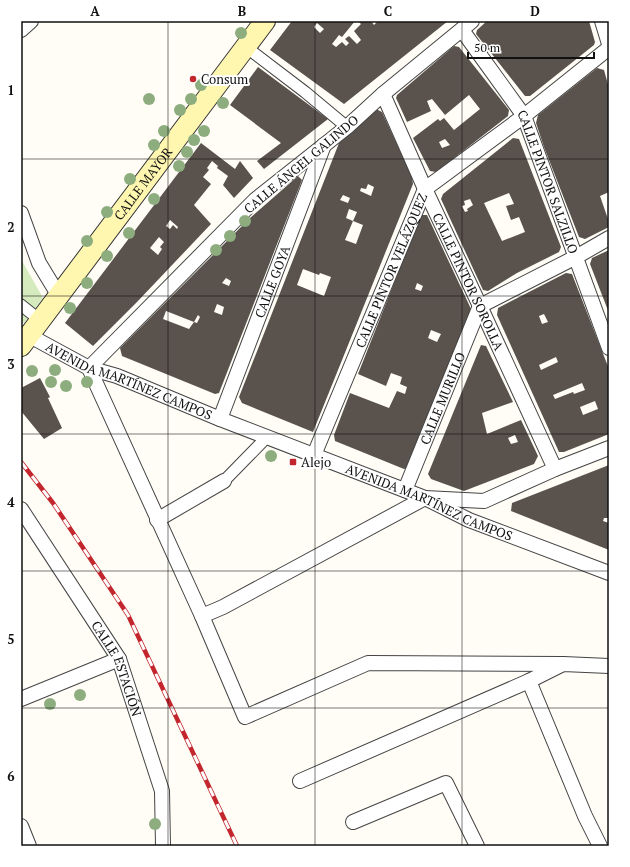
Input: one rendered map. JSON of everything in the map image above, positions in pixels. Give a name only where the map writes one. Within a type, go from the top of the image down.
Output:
[{"type":"main road","name":"CALLE MAYOR","points":[[31,334],[265,21]]},
{"type":"street","points":[[21,30],[31,21]]},
{"type":"street","points":[[602,21],[609,44]]},
{"type":"street","name":"CALLE ÁNGEL GALINDO","points":[[89,368],[255,200],[347,127],[383,94],[467,25]]},
{"type":"street","name":"CALLE PINTOR SALZILLO","points":[[467,25],[524,116],[609,348]]},
{"type":"street","points":[[246,47],[305,92],[347,127]]},
{"type":"street","name":"CALLE PINTOR VELÁZQUEZ","points":[[314,455],[425,189],[524,116],[609,48]]},
{"type":"street","name":"CALLE PINTOR SOROLLA","points":[[383,94],[425,189],[555,469]]},
{"type":"street","name":"CALLE GOYA","points":[[220,419],[325,144]]},
{"type":"street","points":[[21,213],[39,263],[59,296]]},
{"type":"street","points":[[480,306],[576,257],[609,238]]},
{"type":"street","points":[[21,305],[31,334]]},
{"type":"street","name":"CALLE MURILLO","points":[[405,490],[480,306]]},
{"type":"street","name":"AVENIDA MARTÍNEZ CAMPOS","points":[[31,334],[89,368],[117,376],[220,419],[425,498],[469,520],[609,573]]},
{"type":"street","points":[[89,368],[202,616],[245,717],[368,663],[563,664],[609,666]]},
{"type":"street","points":[[157,520],[224,480],[267,436]]},
{"type":"street","points":[[202,616],[223,607],[425,498],[484,501],[555,469],[609,448]]},
{"type":"street","name":"CALLE ESTACIÓN","points":[[21,509],[119,659],[162,791],[162,846]]},
{"type":"street","points":[[21,698],[119,659]]},
{"type":"street","points":[[300,781],[528,681],[563,664]]},
{"type":"street","points":[[528,681],[585,816],[600,846]]},
{"type":"street","points":[[353,822],[446,783],[476,846]]},
{"type":"street","points":[[21,826],[29,846]]},
{"type":"green space","points":[[21,259],[43,298],[24,323],[21,320]]},
{"type":"building","points":[[292,21],[355,21],[342,37],[339,35],[332,44],[336,47],[342,42],[346,46],[349,43],[345,39],[349,36],[357,44],[361,40],[354,31],[361,24],[358,21],[371,21],[374,25],[378,21],[448,21],[344,104],[270,50]],"holes":[[[317,23],[324,29],[320,33],[314,27]]]},
{"type":"building","points":[[487,21],[589,21],[595,42],[594,45],[530,96],[525,96],[476,34],[477,30]]},
{"type":"building","points":[[454,46],[459,47],[509,110],[508,116],[436,172],[430,171],[413,138],[438,119],[440,121],[444,118],[454,130],[480,109],[469,95],[445,115],[432,99],[427,101],[431,111],[407,122],[396,98],[397,95]],"holes":[[[445,139],[450,145],[442,148],[439,142]]]},
{"type":"building","points":[[258,67],[328,119],[264,169],[257,161],[281,143],[230,105]]},
{"type":"building","points":[[597,68],[604,70],[609,88],[609,192],[600,196],[609,222],[609,227],[585,239],[579,237],[536,123],[538,115]]},
{"type":"building","points":[[376,109],[382,112],[412,177],[413,184],[313,432],[242,403],[239,397],[341,138]],"holes":[[[368,184],[374,187],[371,196],[360,191],[361,188],[366,189]],[[343,195],[350,198],[348,203],[340,200]],[[349,209],[357,212],[353,221],[346,218]],[[353,221],[363,225],[356,244],[345,240]],[[303,269],[319,275],[320,273],[331,277],[324,296],[297,285]]]},
{"type":"building","points":[[513,138],[519,139],[561,247],[559,252],[517,273],[488,291],[483,290],[441,199],[443,194]],"holes":[[[509,193],[514,204],[506,206],[511,220],[519,217],[525,232],[502,241],[484,203]],[[470,199],[473,205],[467,209],[468,211],[465,212],[462,206],[465,205],[464,201]]]},
{"type":"building","points":[[201,143],[235,169],[240,161],[253,178],[234,198],[223,185],[228,176],[217,168],[218,166],[212,161],[207,168],[209,170],[203,177],[211,184],[194,205],[211,224],[93,346],[65,323]],"holes":[[[170,220],[178,227],[177,229],[173,225],[170,229],[166,226]],[[159,237],[164,242],[160,247],[162,249],[158,255],[150,248]]]},
{"type":"building","points":[[298,176],[302,180],[219,393],[215,394],[122,356],[120,348],[250,218]],"holes":[[[226,278],[231,281],[229,286],[222,283]],[[217,304],[224,307],[222,315],[214,312]],[[161,309],[194,322],[189,329],[163,319],[166,311]],[[198,315],[200,317],[197,323],[194,322]]]},
{"type":"building","points":[[421,215],[427,215],[472,311],[410,467],[404,469],[335,441],[334,435],[350,393],[389,408],[397,391],[405,394],[407,387],[400,384],[402,377],[391,373],[386,386],[358,374]],"holes":[[[417,283],[423,286],[421,291],[415,289]],[[431,330],[441,334],[437,342],[428,338]]]},
{"type":"building","points":[[609,250],[609,313],[590,264],[592,258]]},
{"type":"building","points":[[566,273],[572,274],[609,369],[609,434],[564,452],[559,452],[497,315],[498,308]],"holes":[[[544,314],[548,322],[542,324],[539,316]],[[556,357],[558,362],[541,370],[539,365]],[[582,383],[585,390],[574,394],[573,392],[555,399],[553,395]],[[595,401],[598,409],[583,415],[580,407]]]},
{"type":"building","points":[[481,345],[486,346],[513,402],[482,413],[487,434],[521,420],[538,456],[534,464],[464,491],[431,479],[428,474]],"holes":[[[515,435],[518,442],[511,444],[508,438]]]},
{"type":"building","points":[[40,378],[50,397],[48,398],[62,428],[44,439],[21,411],[21,388]]},
{"type":"building","points":[[609,465],[609,518],[604,518],[603,521],[609,523],[609,550],[511,511],[512,503]]},
{"type":"railway","points":[[21,462],[53,503],[128,615],[237,846]]},
{"type":"place","name":"Consum","points":[[193,79]]},
{"type":"place","name":"Alejo","points":[[293,462]]}]
